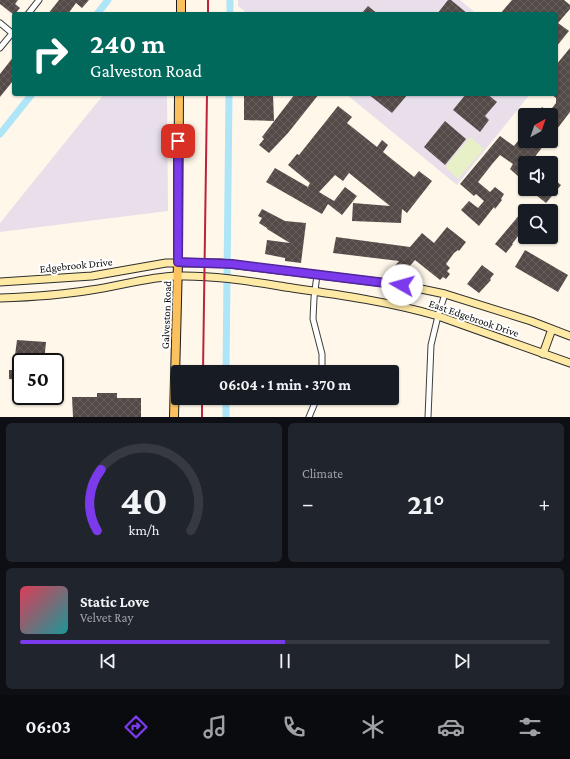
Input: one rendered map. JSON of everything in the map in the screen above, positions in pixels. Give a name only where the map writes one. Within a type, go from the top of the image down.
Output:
[{"type":"main road","points":[[181,0],[181,12]]},
{"type":"main road","name":"Galveston Road","points":[[174,417],[178,276],[179,96]]},
{"type":"main road","name":"East Edgebrook Drive","points":[[178,262],[232,264],[317,276],[402,285],[445,294],[570,336]]},
{"type":"main road","name":"Edgebrook Drive","points":[[0,282],[92,276],[156,264],[178,262]]},
{"type":"main road","points":[[0,298],[90,291],[157,278],[178,276]]},
{"type":"main road","name":"East Edgebrook Drive","points":[[178,276],[233,279],[370,299],[438,316],[570,363]]},
{"type":"main road","points":[[70,278],[71,292]]},
{"type":"main road","points":[[543,354],[552,330]]},
{"type":"street","points":[[30,12],[39,0]]},
{"type":"street","points":[[0,23],[12,31]]},
{"type":"street","points":[[0,48],[12,33]]},
{"type":"street","points":[[317,276],[313,319],[322,354],[322,365]]},
{"type":"street","points":[[428,417],[431,345],[445,294]]},
{"type":"street","points":[[309,417],[314,405]]},
{"type":"shaded area","points":[[238,0],[460,0],[475,12],[246,12],[238,6]]},
{"type":"shaded area","points":[[102,96],[167,96],[168,211],[0,232],[0,223]]},
{"type":"shaded area","points":[[348,96],[528,96],[457,185]]},
{"type":"green space","points":[[470,137],[484,149],[458,179],[445,167]]},
{"type":"building","points":[[0,0],[18,0],[15,4],[20,8],[17,12],[12,12],[12,13],[0,4]]},
{"type":"building","points":[[59,0],[89,0],[82,8],[76,3],[69,12],[50,12]]},
{"type":"building","points":[[448,0],[451,0],[466,12],[439,12]]},
{"type":"building","points":[[512,0],[564,0],[570,5],[570,9],[558,23],[558,12],[502,12]]},
{"type":"building","points":[[368,6],[376,12],[363,12]]},
{"type":"building","points":[[558,23],[569,31],[558,45]]},
{"type":"building","points":[[570,48],[570,112],[558,128],[558,108],[552,108],[556,103],[556,98],[554,96],[558,96],[558,63]]},
{"type":"building","points":[[12,59],[12,82],[0,97],[0,74]]},
{"type":"building","points":[[244,96],[273,96],[274,121],[244,120]]},
{"type":"building","points":[[293,96],[317,96],[288,133],[269,153],[259,145],[264,139],[262,137]]},
{"type":"building","points":[[371,96],[406,96],[392,113]]},
{"type":"building","points":[[464,96],[490,96],[497,102],[485,116],[489,120],[480,132],[453,110]]},
{"type":"building","points":[[338,106],[352,117],[347,123],[377,147],[382,140],[388,145],[383,152],[414,177],[419,171],[432,181],[407,213],[402,209],[401,223],[352,221],[353,203],[390,206],[349,173],[343,181],[335,175],[319,192],[334,201],[345,187],[357,196],[342,215],[328,204],[322,214],[266,182],[275,168],[308,187],[310,183],[288,165],[297,154],[299,155]]},
{"type":"building","points":[[445,121],[466,139],[445,165],[424,147]]},
{"type":"building","points":[[500,136],[514,146],[518,141],[518,148],[542,148],[535,156],[518,156],[518,176],[510,169],[513,164],[500,155],[493,163],[478,182],[490,192],[495,187],[504,194],[501,199],[502,200],[495,209],[494,207],[479,226],[461,210],[469,201],[478,208],[484,201],[476,194],[474,196],[460,184]]},
{"type":"building","points":[[537,196],[552,196],[546,203]]},
{"type":"building","points":[[262,209],[285,221],[306,223],[301,263],[285,261],[285,258],[265,254],[267,240],[290,243],[259,223],[262,218],[258,216]]},
{"type":"building","points":[[518,216],[518,236],[506,253],[495,244]]},
{"type":"building","points":[[447,227],[466,242],[459,251],[458,250],[454,253],[446,264],[450,268],[447,271],[450,274],[446,279],[443,277],[440,280],[415,260],[402,275],[393,268],[399,261],[333,253],[336,237],[410,247],[422,233],[434,243]]},
{"type":"building","points":[[525,250],[568,275],[558,292],[515,267]]},
{"type":"building","points":[[482,265],[494,274],[490,279],[491,280],[479,293],[467,284]]},
{"type":"building","points":[[17,340],[46,342],[45,353],[15,353]]},
{"type":"building","points":[[9,370],[12,370],[12,379],[9,379]]},
{"type":"building","points":[[97,393],[117,393],[117,398],[141,398],[141,417],[73,417],[72,397],[97,397]]},
{"type":"waterway","points":[[99,12],[108,0]]},
{"type":"waterway","points":[[230,0],[230,12]]},
{"type":"waterway","points":[[0,134],[30,96]]},
{"type":"waterway","points":[[226,365],[229,96]]},
{"type":"waterway","points":[[226,405],[226,417]]},
{"type":"railway","points":[[208,0],[208,12]]},
{"type":"railway","points":[[203,365],[207,96]]},
{"type":"railway","points":[[202,405],[202,417]]},
{"type":"route","points":[[178,141],[178,262],[232,264],[317,276],[402,285]]}]
